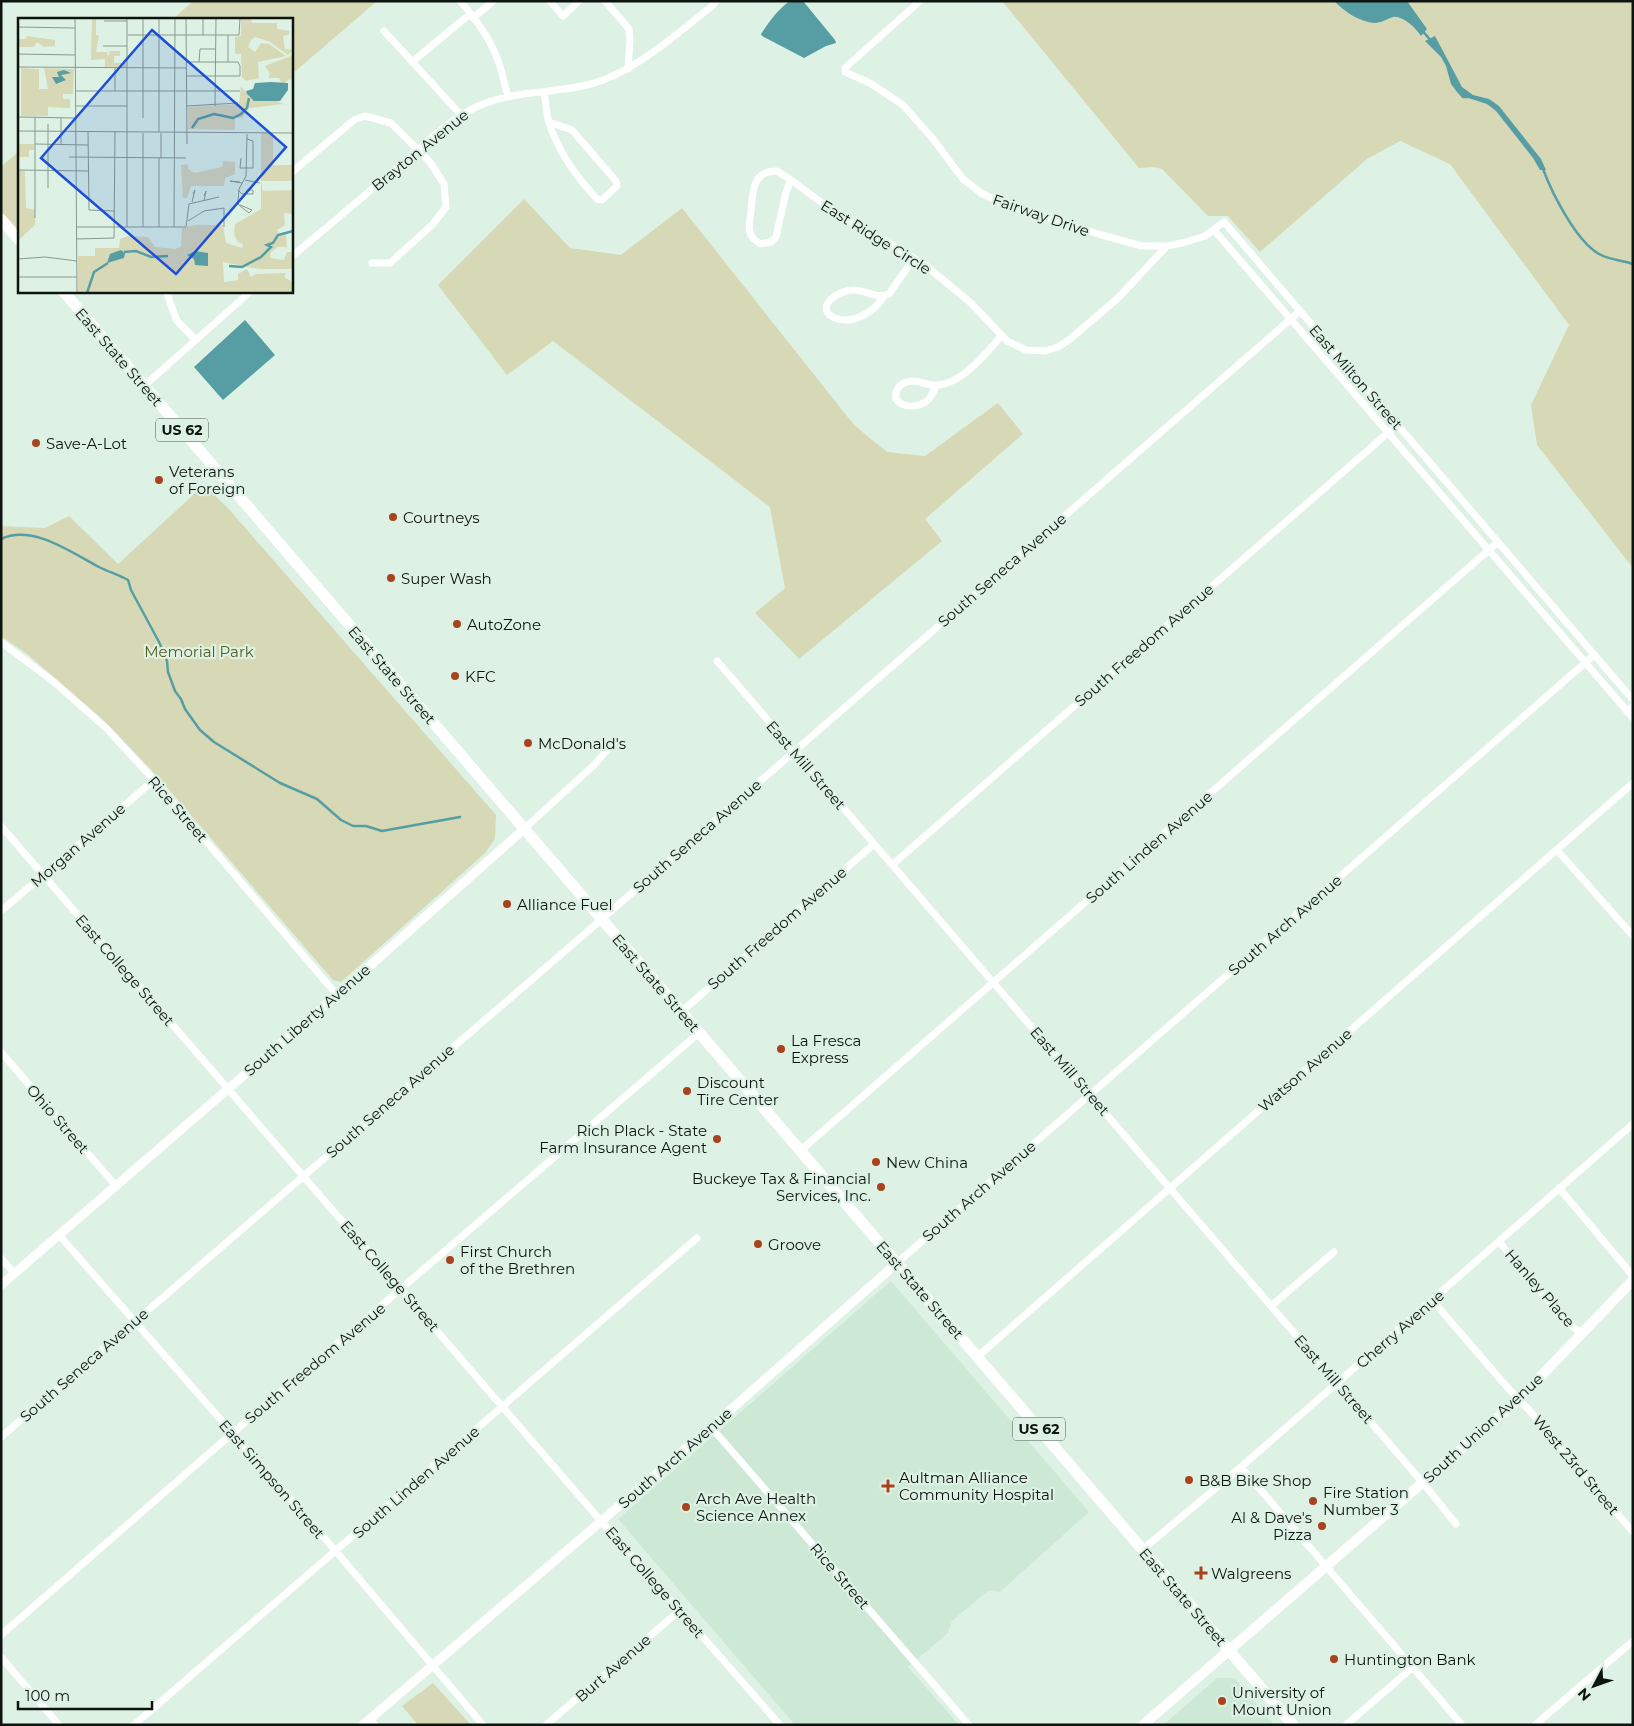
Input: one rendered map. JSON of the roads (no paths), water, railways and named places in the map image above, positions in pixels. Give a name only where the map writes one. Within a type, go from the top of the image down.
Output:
[{"type":"highway","points":[[1,219],[18,239]]},
{"type":"highway","name":"East State Street","points":[[64,292],[1230,1651]]},
{"type":"highway","name":"US 62","points":[[1230,1651],[1293,1725]]},
{"type":"main road","name":"South Union Avenue","points":[[1143,1725],[1519,1399],[1633,1278]]},
{"type":"street","points":[[460,1],[486,35],[495,52],[508,96]]},
{"type":"street","points":[[412,62],[493,1]]},
{"type":"street","points":[[550,1],[563,16],[579,1]]},
{"type":"street","points":[[605,1],[629,29],[628,69]]},
{"type":"street","name":"Brayton Avenue","points":[[292,256],[461,115],[484,103],[508,96],[589,85],[602,81],[628,69],[711,7],[716,1]]},
{"type":"street","name":"Fairway Drive","points":[[920,1],[845,68],[845,71],[870,83],[903,105],[922,126],[963,179],[973,188],[990,198],[1127,243],[1142,246],[1167,246]]},
{"type":"street","points":[[384,31],[461,115]]},
{"type":"street","points":[[544,92],[549,122],[564,157],[573,171],[597,199],[602,200],[617,186],[616,181],[572,130],[549,122]]},
{"type":"street","points":[[292,172],[354,120],[365,116],[391,123],[430,162],[444,184],[446,207],[433,224],[390,263],[372,263]]},
{"type":"street","name":"East Ridge Circle","points":[[791,180],[786,192],[776,236],[771,242],[760,244],[754,240],[750,232],[754,186],[762,174],[771,171],[782,173],[837,214],[914,258],[957,290],[986,318],[1001,336],[1014,346],[1026,350],[1045,351],[1058,347],[1117,299],[1167,246]]},
{"type":"street","name":"East Milton Street","points":[[1633,700],[1224,222],[1214,230],[1585,663],[1630,709],[1633,718]]},
{"type":"street","points":[[1167,246],[1205,236],[1214,230]]},
{"type":"street","points":[[884,296],[876,296],[856,290],[843,292],[831,298],[827,310],[831,316],[837,319],[859,317],[881,302],[884,296],[893,290],[914,258]]},
{"type":"street","points":[[1254,276],[1263,268]]},
{"type":"street","points":[[166,292],[177,321],[195,339]]},
{"type":"street","points":[[144,386],[195,339],[251,292]]},
{"type":"street","name":"South Seneca Avenue","points":[[1,1437],[602,919],[1300,311]]},
{"type":"street","points":[[938,385],[930,397],[920,405],[904,405],[896,399],[896,391],[902,384],[907,382],[917,381],[938,385],[957,378],[976,365],[1001,336]]},
{"type":"street","name":"South Freedom Avenue","points":[[892,865],[1397,425]]},
{"type":"street","points":[[1440,493],[1449,485]]},
{"type":"street","name":"South Linden Avenue","points":[[800,1151],[1498,542]]},
{"type":"street","points":[[1543,614],[1552,606]]},
{"type":"street","name":"Rice Street","points":[[1,642],[54,682],[91,714],[154,780],[337,995]]},
{"type":"street","name":"South Arch Avenue","points":[[369,1723],[432,1666],[711,1427],[1594,655]]},
{"type":"street","name":"East Mill Street","points":[[717,661],[1423,1483],[1456,1524]]},
{"type":"street","name":"South Liberty Avenue","points":[[1,1285],[337,995],[524,829],[594,765],[607,750]]},
{"type":"street","name":"Morgan Avenue","points":[[1,911],[154,780]]},
{"type":"street","name":"Watson Avenue","points":[[976,1356],[1633,784]]},
{"type":"street","name":"East College Street","points":[[1,826],[302,1176],[780,1725]]},
{"type":"street","name":"South Freedom Avenue","points":[[681,1012],[874,844]]},
{"type":"street","points":[[1557,850],[1633,936]]},
{"type":"street","name":"South Freedom Avenue","points":[[1,1635],[699,1033]]},
{"type":"street","name":"Ohio Street","points":[[1,1052],[116,1186]]},
{"type":"street","name":"Cherry Avenue","points":[[1142,1550],[1242,1467],[1633,1124]]},
{"type":"street","points":[[1560,1188],[1633,1278]]},
{"type":"street","name":"East Simpson Street","points":[[59,1235],[336,1551],[483,1725]]},
{"type":"street","name":"South Linden Avenue","points":[[134,1725],[698,1238]]},
{"type":"street","name":"Hanley Place","points":[[1499,1242],[1568,1323],[1581,1333]]},
{"type":"street","points":[[1271,1306],[1334,1252]]},
{"type":"street","points":[[1,1258],[14,1273]]},
{"type":"street","name":"West 23rd Street","points":[[1432,1300],[1633,1532]]},
{"type":"street","name":"Rice Street","points":[[711,1427],[969,1725]]},
{"type":"street","points":[[1242,1467],[1462,1725]]},
{"type":"street","name":"Burt Avenue","points":[[546,1725],[680,1611]]},
{"type":"street","points":[[1535,1725],[1633,1641]]},
{"type":"street","points":[[1,1657],[59,1725]]},
{"type":"street","points":[[1346,1725],[1413,1667]]},
{"type":"water","points":[[790,1],[803,1],[836,43],[826,46],[804,58],[762,36],[761,34],[774,16]]},
{"type":"water","points":[[1334,1],[1407,1],[1427,29],[1421,36],[1416,29],[1397,17],[1377,23],[1368,22],[1347,12]]},
{"type":"water","points":[[1435,36],[1462,87],[1473,95],[1489,99],[1499,106],[1541,159],[1546,170],[1540,170],[1533,158],[1496,111],[1487,104],[1465,97],[1457,92],[1451,84],[1446,66],[1441,57],[1425,41]]},
{"type":"water","points":[[245,320],[275,355],[223,400],[194,367]]},
{"type":"waterway","points":[[1422,30],[1431,41]]},
{"type":"waterway","points":[[1458,91],[1463,97],[1467,97]]},
{"type":"waterway","points":[[1543,169],[1552,191],[1566,216],[1590,248],[1611,259],[1633,264]]},
{"type":"waterway","points":[[1,539],[13,535],[26,535],[52,542],[128,580],[131,590],[159,642],[167,661],[168,672],[175,691],[200,730],[214,742],[280,783],[317,799],[341,820],[353,826],[366,826],[382,831],[460,817]]},
{"type":"place","name":"Save-A-Lot","points":[[36,443]]},
{"type":"place","name":"Veterans of Foreign","points":[[159,480]]},
{"type":"place","name":"Courtneys","points":[[393,517]]},
{"type":"place","name":"Super Wash","points":[[391,578]]},
{"type":"place","name":"AutoZone","points":[[457,624]]},
{"type":"place","name":"KFC","points":[[455,676]]},
{"type":"place","name":"McDonald's","points":[[528,743]]},
{"type":"place","name":"Alliance Fuel","points":[[507,904]]},
{"type":"place","name":"La Fresca Express","points":[[781,1049]]},
{"type":"place","name":"Discount Tire Center","points":[[687,1091]]},
{"type":"place","name":"Rich Plack - State Farm Insurance Agent","points":[[717,1139]]},
{"type":"place","name":"New China","points":[[876,1162]]},
{"type":"place","name":"Buckeye Tax & Financial Services, Inc.","points":[[881,1187]]},
{"type":"place","name":"Groove","points":[[758,1244]]},
{"type":"place","name":"First Church of the Brethren","points":[[450,1260]]},
{"type":"place","name":"B&B Bike Shop","points":[[1189,1480]]},
{"type":"place","name":"Aultman Alliance Community Hospital","points":[[888,1486]]},
{"type":"place","name":"Fire Station Number 3","points":[[1313,1501]]},
{"type":"place","name":"Arch Ave Health Science Annex","points":[[686,1507]]},
{"type":"place","name":"Al & Dave's Pizza","points":[[1322,1526]]},
{"type":"place","name":"Walgreens","points":[[1201,1573]]},
{"type":"place","name":"Huntington Bank","points":[[1334,1659]]},
{"type":"place","name":"University of Mount Union","points":[[1222,1701]]},
{"type":"park label","name":"Memorial Park","points":[[199,651]]}]
